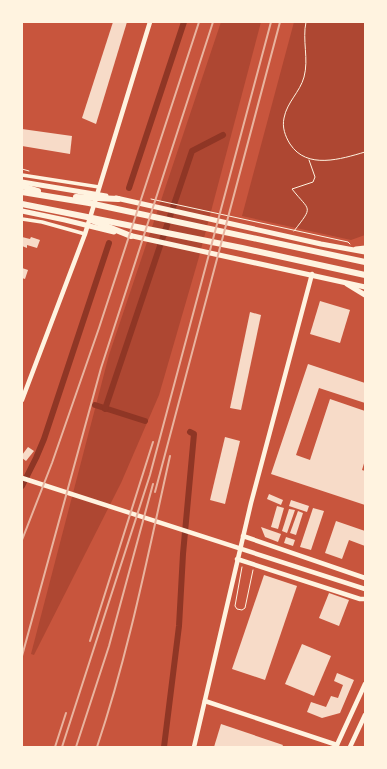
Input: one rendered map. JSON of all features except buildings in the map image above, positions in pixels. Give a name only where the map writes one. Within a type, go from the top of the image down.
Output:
[{"type":"highway","points":[[22,186],[54,196],[118,199]]},
{"type":"highway","points":[[22,192],[54,196],[89,203],[365,262]]},
{"type":"highway","points":[[22,204],[242,248],[365,275]]},
{"type":"highway","points":[[22,208],[51,209]]},
{"type":"highway","points":[[75,214],[131,236]]},
{"type":"main road","points":[[22,182],[118,199],[321,244],[365,252]]},
{"type":"main road","points":[[22,211],[131,236],[312,274],[365,287]]},
{"type":"main road","points":[[321,244],[354,249],[365,248]]},
{"type":"main road","points":[[354,249],[365,244]]},
{"type":"main road","points":[[341,281],[365,295]]},
{"type":"street","points":[[22,400],[85,234],[150,22]]},
{"type":"street","points":[[22,175],[99,187]]},
{"type":"street","points":[[22,219],[42,222],[85,234]]},
{"type":"street","points":[[194,747],[237,559],[312,274]]},
{"type":"street","points":[[22,478],[365,589]]},
{"type":"street","points":[[243,536],[365,578]]},
{"type":"street","points":[[237,559],[365,599]]},
{"type":"street","points":[[205,701],[336,746],[365,684]]},
{"type":"street","points":[[350,747],[365,714]]},
{"type":"path","points":[[306,22],[304,39],[306,68],[304,77],[289,103],[284,118],[286,135],[293,148],[309,160],[323,161],[365,152]]},
{"type":"path","points":[[294,231],[306,215],[308,209],[292,189],[313,182],[315,177],[309,160]]},
{"type":"path","points":[[22,170],[30,171]]},
{"type":"path","points":[[152,200],[348,242],[354,249]]},
{"type":"path","points":[[242,568],[235,606],[237,609],[242,610],[245,608],[254,565]]},
{"type":"shaded area","points":[[221,22],[261,22],[199,257],[159,395],[121,483],[34,655],[31,654],[109,355]]},
{"type":"shaded area","points":[[294,22],[365,22],[365,235],[351,240],[242,216]]},
{"type":"waterway","points":[[129,188],[184,22]]},
{"type":"waterway","points":[[105,409],[192,151],[223,135]]},
{"type":"waterway","points":[[22,486],[44,439],[109,243]]},
{"type":"waterway","points":[[95,405],[145,421]]},
{"type":"waterway","points":[[164,747],[179,626],[183,554],[194,434],[190,432]]},
{"type":"railway","points":[[22,540],[52,463],[99,328],[199,22]]},
{"type":"railway","points":[[22,656],[101,368],[213,22]]},
{"type":"railway","points":[[62,747],[150,475],[271,22]]},
{"type":"railway","points":[[155,492],[280,22]]},
{"type":"railway","points":[[90,641],[153,442]]},
{"type":"railway","points":[[97,747],[119,675],[146,566],[170,456]]},
{"type":"railway","points":[[76,747],[109,646],[153,484]]},
{"type":"railway","points":[[55,747],[66,713]]}]
